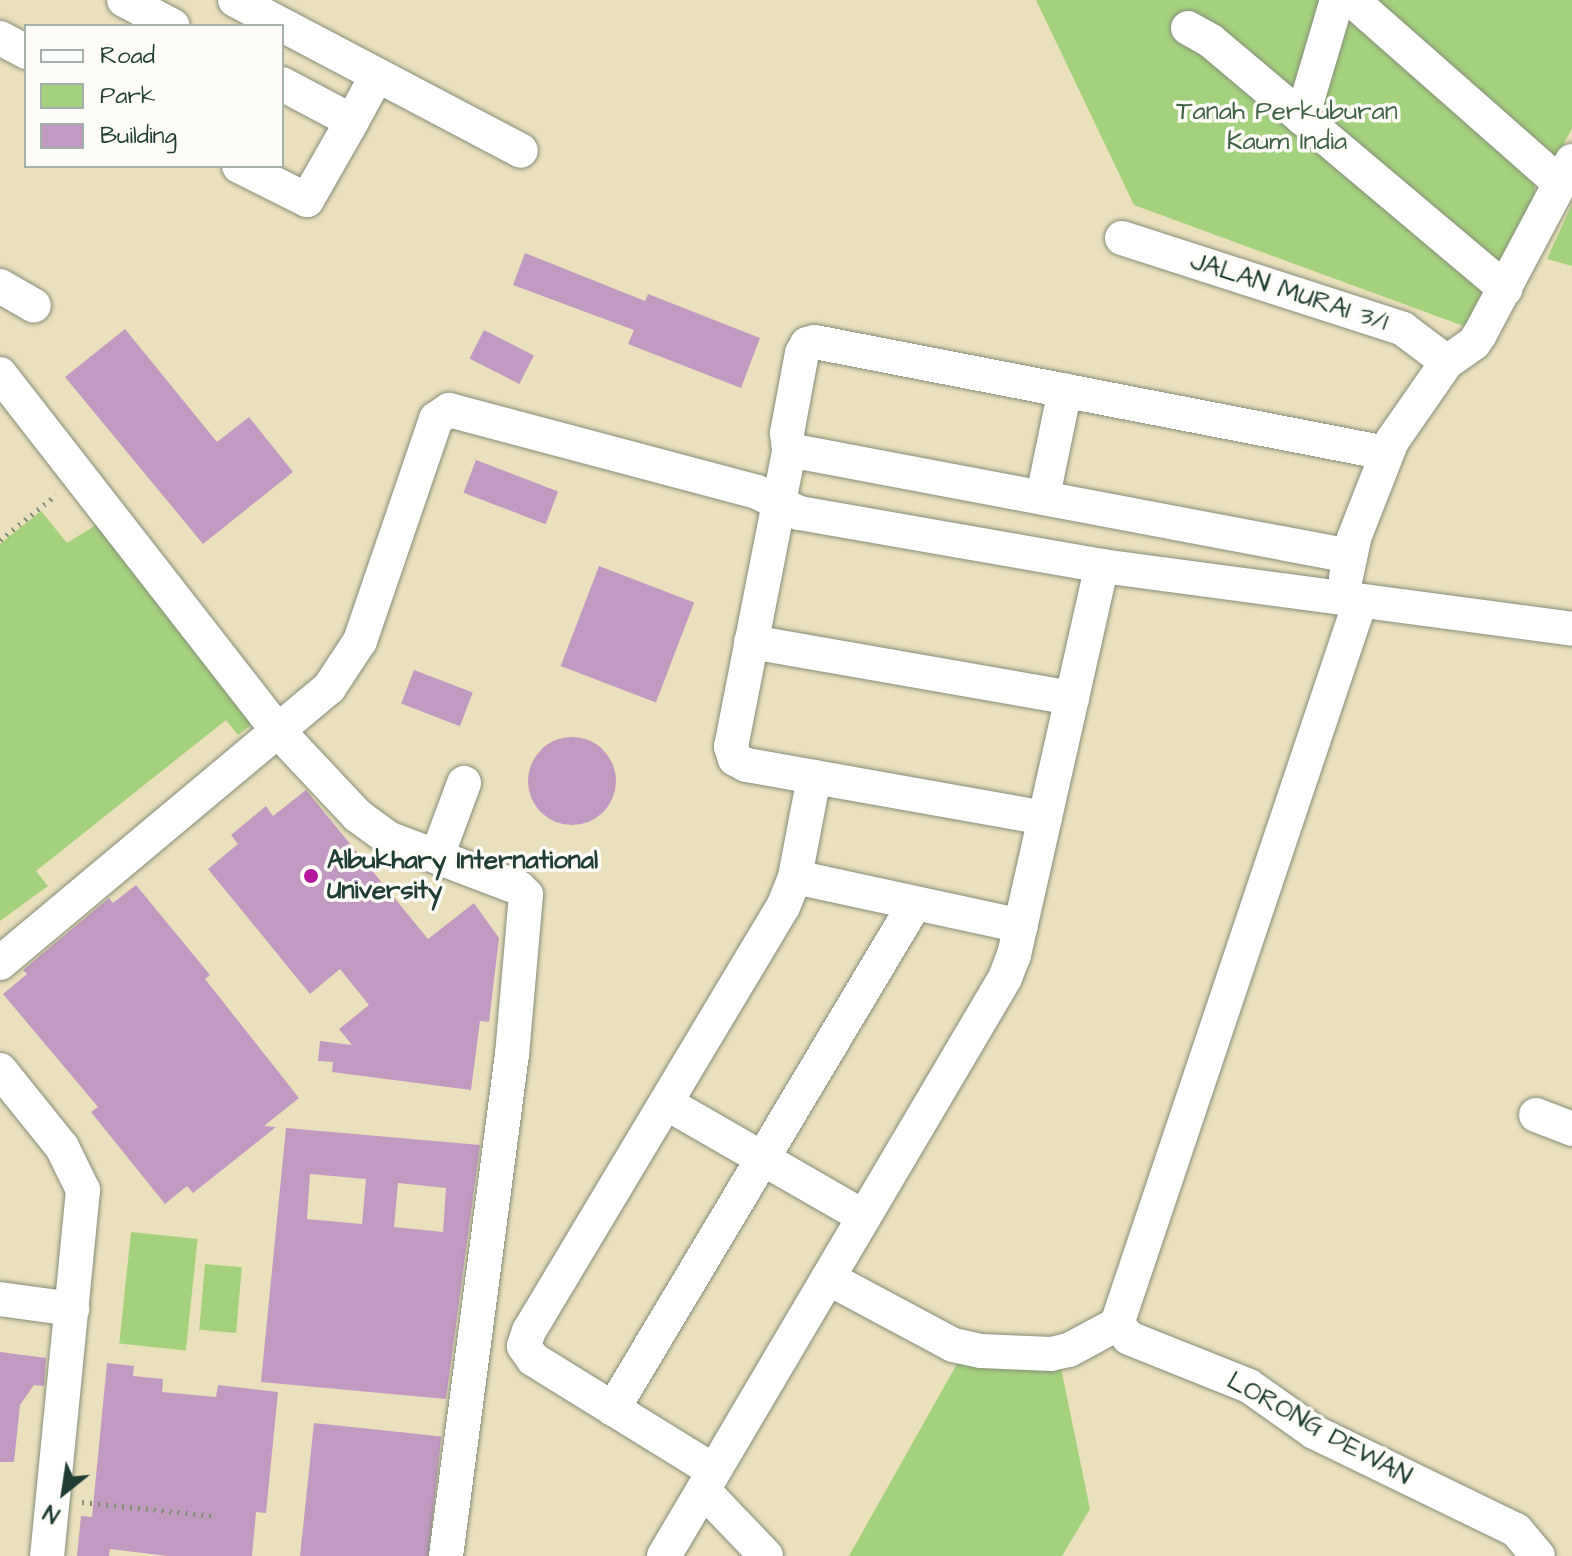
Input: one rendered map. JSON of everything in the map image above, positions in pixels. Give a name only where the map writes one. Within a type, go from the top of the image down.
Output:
[{"type":"street","points":[[124,0],[169,24]]},
{"type":"street","points":[[235,0],[280,24]]},
{"type":"street","points":[[1302,118],[1337,0]]},
{"type":"street","points":[[828,1278],[953,1345],[981,1351],[1060,1352],[1090,1342],[1117,1324],[1351,601],[1350,556],[1386,453],[1447,362],[1474,343],[1567,173],[1352,0]]},
{"type":"street","points":[[284,26],[521,151]]},
{"type":"street","points":[[1188,28],[1211,41],[1505,289]]},
{"type":"street","points":[[0,38],[24,51]]},
{"type":"street","points":[[243,168],[307,200],[377,75]]},
{"type":"street","points":[[284,85],[352,121]]},
{"type":"street","name":"JALAN MURAI 3/1","points":[[1122,238],[1403,329],[1447,362]]},
{"type":"street","points":[[0,286],[34,306]]},
{"type":"street","points":[[1045,818],[746,765],[735,759],[731,747],[789,450],[787,433],[802,353],[811,342],[1386,453]]},
{"type":"street","points":[[0,374],[279,732],[373,830],[519,888],[526,895],[512,1054],[446,1556]]},
{"type":"street","points":[[1043,496],[1065,390]]},
{"type":"street","points":[[0,963],[329,688],[360,641],[441,413],[456,411],[757,492],[799,513],[1102,566],[1572,629]]},
{"type":"street","points":[[789,450],[1350,556]]},
{"type":"street","points":[[664,1556],[1005,978],[1021,926],[1102,566]]},
{"type":"street","points":[[751,642],[1072,698]]},
{"type":"street","points":[[766,1556],[709,1480],[613,1409],[533,1359],[524,1346],[529,1331],[783,907],[795,877],[814,777]]},
{"type":"street","points":[[437,856],[464,783]]},
{"type":"street","points":[[795,877],[1021,926]]},
{"type":"street","points":[[613,1409],[914,905]]},
{"type":"street","points":[[0,1070],[62,1147],[83,1190],[47,1556]]},
{"type":"street","points":[[666,1103],[864,1217]]},
{"type":"street","points":[[1536,1115],[1572,1129]]},
{"type":"street","points":[[0,1299],[72,1309]]},
{"type":"street","name":"LORONG DEWAN","points":[[1117,1324],[1129,1338],[1249,1386],[1314,1432],[1516,1530],[1538,1556]]},
{"type":"path","points":[[0,540],[56,495]]},
{"type":"path","points":[[53,1499],[216,1516]]},
{"type":"green space","name":"Tanah Perkuburan Kaum India","points":[[1036,0],[1333,0],[1535,174],[1534,212],[1469,328],[1134,205]]},
{"type":"green space","points":[[1371,0],[1572,0],[1572,128],[1557,157]]},
{"type":"green space","points":[[1572,204],[1572,266],[1547,259]]},
{"type":"green space","points":[[41,511],[67,543],[101,522],[255,722],[238,735],[226,720],[36,871],[48,886],[0,921],[0,544]]},
{"type":"green space","points":[[131,1232],[198,1239],[186,1350],[119,1343]]},
{"type":"green space","points":[[205,1264],[242,1267],[236,1333],[199,1330]]},
{"type":"green space","points":[[958,1362],[1061,1368],[1090,1509],[1062,1556],[849,1556]]},
{"type":"building","points":[[525,253],[645,301],[648,294],[760,338],[741,388],[628,344],[634,330],[513,285]]},
{"type":"building","points":[[125,329],[217,442],[249,417],[293,472],[203,544],[65,377]]},
{"type":"building","points":[[484,330],[534,355],[519,384],[469,359]]},
{"type":"building","points":[[476,460],[558,492],[546,524],[463,493]]},
{"type":"building","points":[[599,566],[694,603],[656,702],[561,666]]},
{"type":"building","points":[[414,670],[473,693],[460,726],[401,704]]},
{"type":"building","points":[[572,737],[597,744],[609,756],[616,781],[609,806],[597,818],[572,825],[547,818],[535,806],[528,781],[535,756],[547,744]]},
{"type":"building","points":[[306,790],[428,939],[474,903],[499,938],[489,1022],[480,1021],[471,1090],[332,1072],[333,1062],[318,1061],[320,1041],[352,1045],[339,1029],[369,1005],[340,969],[310,994],[208,869],[238,844],[231,835],[266,806],[273,816]]},
{"type":"building","points":[[136,885],[210,975],[205,979],[299,1098],[264,1126],[276,1127],[193,1193],[187,1186],[165,1204],[91,1112],[98,1107],[3,994],[27,974],[23,970],[109,898],[113,903]]},
{"type":"building","points":[[286,1128],[480,1145],[446,1399],[261,1382]],"holes":[[[310,1174],[366,1179],[362,1224],[307,1219]],[[398,1183],[446,1188],[443,1232],[394,1227]]]},
{"type":"building","points":[[0,1352],[46,1358],[44,1386],[34,1385],[20,1405],[14,1462],[0,1462]]},
{"type":"building","points":[[107,1363],[134,1366],[133,1376],[163,1379],[162,1392],[216,1397],[218,1385],[278,1392],[266,1513],[256,1512],[252,1556],[168,1556],[110,1549],[109,1556],[77,1556],[81,1516],[92,1517]]},
{"type":"building","points":[[314,1423],[441,1436],[429,1556],[300,1556]]},
{"type":"place","name":"Albukhary International University","points":[[311,876]]}]
